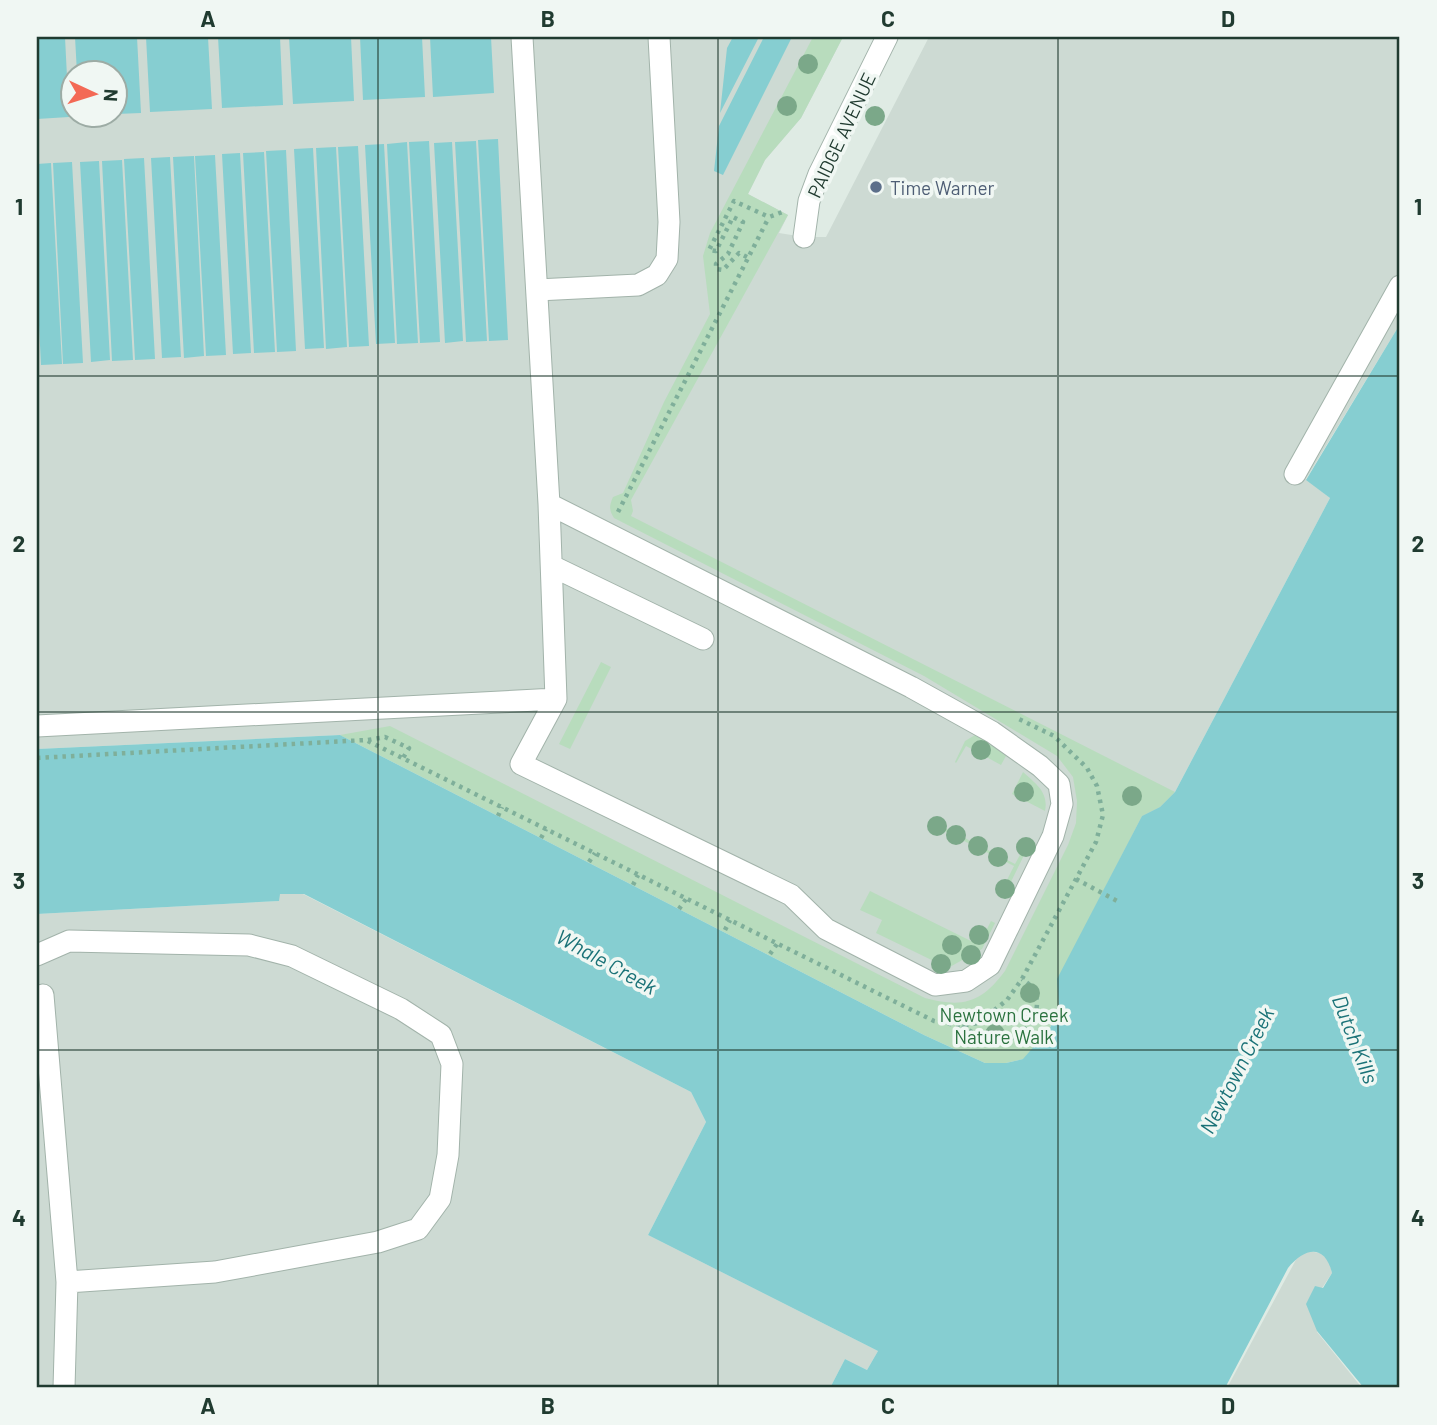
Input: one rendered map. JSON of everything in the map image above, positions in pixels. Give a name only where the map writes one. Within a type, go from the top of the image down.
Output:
[{"type":"street","points":[[522,37],[549,504],[556,699],[521,764],[791,895],[826,929],[935,985],[966,981],[990,965],[1053,836],[1062,803],[1059,784],[1040,766],[992,732],[911,687],[549,504]]},
{"type":"street","points":[[537,290],[638,285],[657,275],[667,259],[669,222],[659,37]]},
{"type":"street","name":"PAIDGE AVENUE","points":[[804,237],[809,201],[819,174],[887,37]]},
{"type":"street","points":[[1295,474],[1400,286]]},
{"type":"street","points":[[552,566],[703,639]]},
{"type":"street","points":[[37,726],[556,699]]},
{"type":"street","points":[[37,955],[69,941],[249,945],[292,956],[401,1009],[441,1035],[452,1064],[449,1155],[440,1199],[418,1229],[378,1242],[215,1272],[67,1282]]},
{"type":"street","points":[[43,995],[67,1282],[64,1388]]},
{"type":"path","points":[[747,257],[739,253],[723,270],[716,269],[716,264],[728,254],[743,222],[733,217],[716,251],[709,250],[734,201],[769,217]]},
{"type":"path","points":[[617,514],[769,217],[809,201]]},
{"type":"path","points":[[961,1026],[978,1023],[1007,1000],[1022,979],[1096,842],[1103,814],[1097,786],[1087,768],[1054,736],[1017,717]]},
{"type":"path","points":[[37,758],[385,737],[409,748],[403,758]]},
{"type":"path","points":[[366,740],[934,1021],[961,1026],[993,1040],[1011,1039],[1022,1034],[1037,1006],[1034,988],[1022,979]]},
{"type":"path","points":[[498,816],[502,807]]},
{"type":"path","points":[[541,838],[546,829]]},
{"type":"path","points":[[589,862],[595,853]]},
{"type":"path","points":[[633,885],[638,875]]},
{"type":"path","points":[[1076,879],[1121,903]]},
{"type":"path","points":[[679,909],[686,899]]},
{"type":"path","points":[[725,930],[730,920]]},
{"type":"path","points":[[1041,927],[1048,931]]},
{"type":"path","points":[[771,954],[777,944]]},
{"type":"shaded area","points":[[37,37],[843,37],[801,118],[765,160],[748,194],[788,215],[779,233],[826,237],[929,37],[1400,37],[1400,324],[1306,479],[1330,498],[1175,792],[1024,1059],[340,735],[37,749]]},
{"type":"shaded area","points":[[279,894],[303,894],[691,1092],[706,1122],[648,1235],[878,1351],[867,1370],[845,1359],[830,1388],[37,1388],[37,914],[279,901]]},
{"type":"shaded area","points":[[1308,1251],[1320,1253],[1329,1260],[1332,1273],[1322,1288],[1317,1332],[1362,1388],[1227,1388],[1298,1256]]},
{"type":"green space","name":"Newtown Creek Nature Walk","points":[[813,37],[843,37],[801,118],[765,160],[748,194],[788,215],[631,500],[631,516],[1175,792],[1160,807],[1142,816],[1058,979],[1059,1007],[1050,1028],[1024,1059],[1006,1063],[985,1063],[924,1035],[340,735],[390,726],[925,998],[950,1002],[970,1000],[988,990],[1005,971],[1068,845],[1076,823],[1077,801],[1073,777],[1057,756],[924,676],[614,518],[610,510],[613,497],[623,493],[664,402],[710,314],[703,256],[710,233]]},
{"type":"green space","points":[[601,662],[611,667],[570,749],[559,744]]},
{"type":"green space","points":[[975,735],[986,739],[1006,756],[1001,765],[966,746],[955,762],[965,741]]},
{"type":"green space","points":[[1023,772],[1043,793],[1045,811],[1012,794]]},
{"type":"green space","points":[[930,820],[1015,864],[1027,842],[1030,843],[1004,896],[1000,894],[1014,866],[928,823]]},
{"type":"green space","points":[[870,891],[979,945],[991,921],[995,923],[982,949],[948,968],[876,933],[882,920],[860,910]]},
{"type":"water","points":[[37,37],[65,37],[66,60],[60,60],[60,118],[37,119]]},
{"type":"water","points":[[75,37],[137,37],[141,113],[130,113],[130,60],[76,60]]},
{"type":"water","points":[[146,37],[208,37],[212,109],[150,112]]},
{"type":"water","points":[[218,37],[280,37],[283,105],[222,108]]},
{"type":"water","points":[[289,37],[351,37],[354,101],[293,104]]},
{"type":"water","points":[[360,37],[422,37],[425,97],[363,100]]},
{"type":"water","points":[[430,37],[491,37],[494,93],[433,97]]},
{"type":"water","points":[[733,37],[759,37],[720,113],[727,48]]},
{"type":"water","points":[[764,37],[792,37],[723,175],[714,171],[719,126]]},
{"type":"water","points":[[498,139],[508,340],[489,341],[478,140]]},
{"type":"water","points":[[429,141],[440,342],[420,343],[409,142]]},
{"type":"water","points":[[476,141],[487,341],[466,342],[455,142]]},
{"type":"water","points":[[407,142],[418,343],[397,344],[387,144]]},
{"type":"water","points":[[452,142],[463,341],[445,343],[434,143]]},
{"type":"water","points":[[384,144],[395,343],[376,344],[365,145]]},
{"type":"water","points":[[358,146],[369,346],[349,347],[338,147]]},
{"type":"water","points":[[336,147],[347,347],[326,349],[316,148]]},
{"type":"water","points":[[313,148],[324,348],[305,349],[294,149]]},
{"type":"water","points":[[286,150],[296,351],[277,352],[266,151]]},
{"type":"water","points":[[264,152],[275,352],[254,353],[243,153]]},
{"type":"water","points":[[240,153],[251,353],[233,354],[222,154]]},
{"type":"water","points":[[215,155],[226,355],[206,356],[195,156]]},
{"type":"water","points":[[194,156],[204,356],[184,358],[173,157]]},
{"type":"water","points":[[170,157],[181,357],[162,358],[151,158]]},
{"type":"water","points":[[144,158],[155,359],[135,360],[124,159]]},
{"type":"water","points":[[122,160],[133,360],[112,361],[102,161]]},
{"type":"water","points":[[99,161],[110,360],[91,362],[80,162]]},
{"type":"water","points":[[72,162],[83,363],[63,364],[53,163]]},
{"type":"water","points":[[51,163],[62,364],[41,365],[37,285],[37,164]]},
{"type":"water","points":[[1400,324],[1400,1388],[1364,1388],[1317,1331],[1306,1304],[1315,1286],[1323,1288],[1332,1273],[1325,1257],[1314,1252],[1301,1256],[1288,1268],[1225,1388],[830,1388],[845,1359],[867,1370],[878,1351],[648,1235],[706,1122],[691,1092],[304,894],[280,894],[279,901],[37,914],[37,749],[340,735],[924,1035],[985,1063],[1006,1063],[1023,1059],[1050,1028],[1059,1007],[1057,979],[1142,816],[1160,807],[1175,792],[1330,498],[1306,480]]},
{"type":"place","name":"Time Warner","points":[[876,187]]},
{"type":"water label","name":"Whale Creek","points":[[607,961]]},
{"type":"water label","name":"Dutch Kills","points":[[1356,1039]]},
{"type":"water label","name":"Newtown Creek","points":[[1236,1070]]}]
